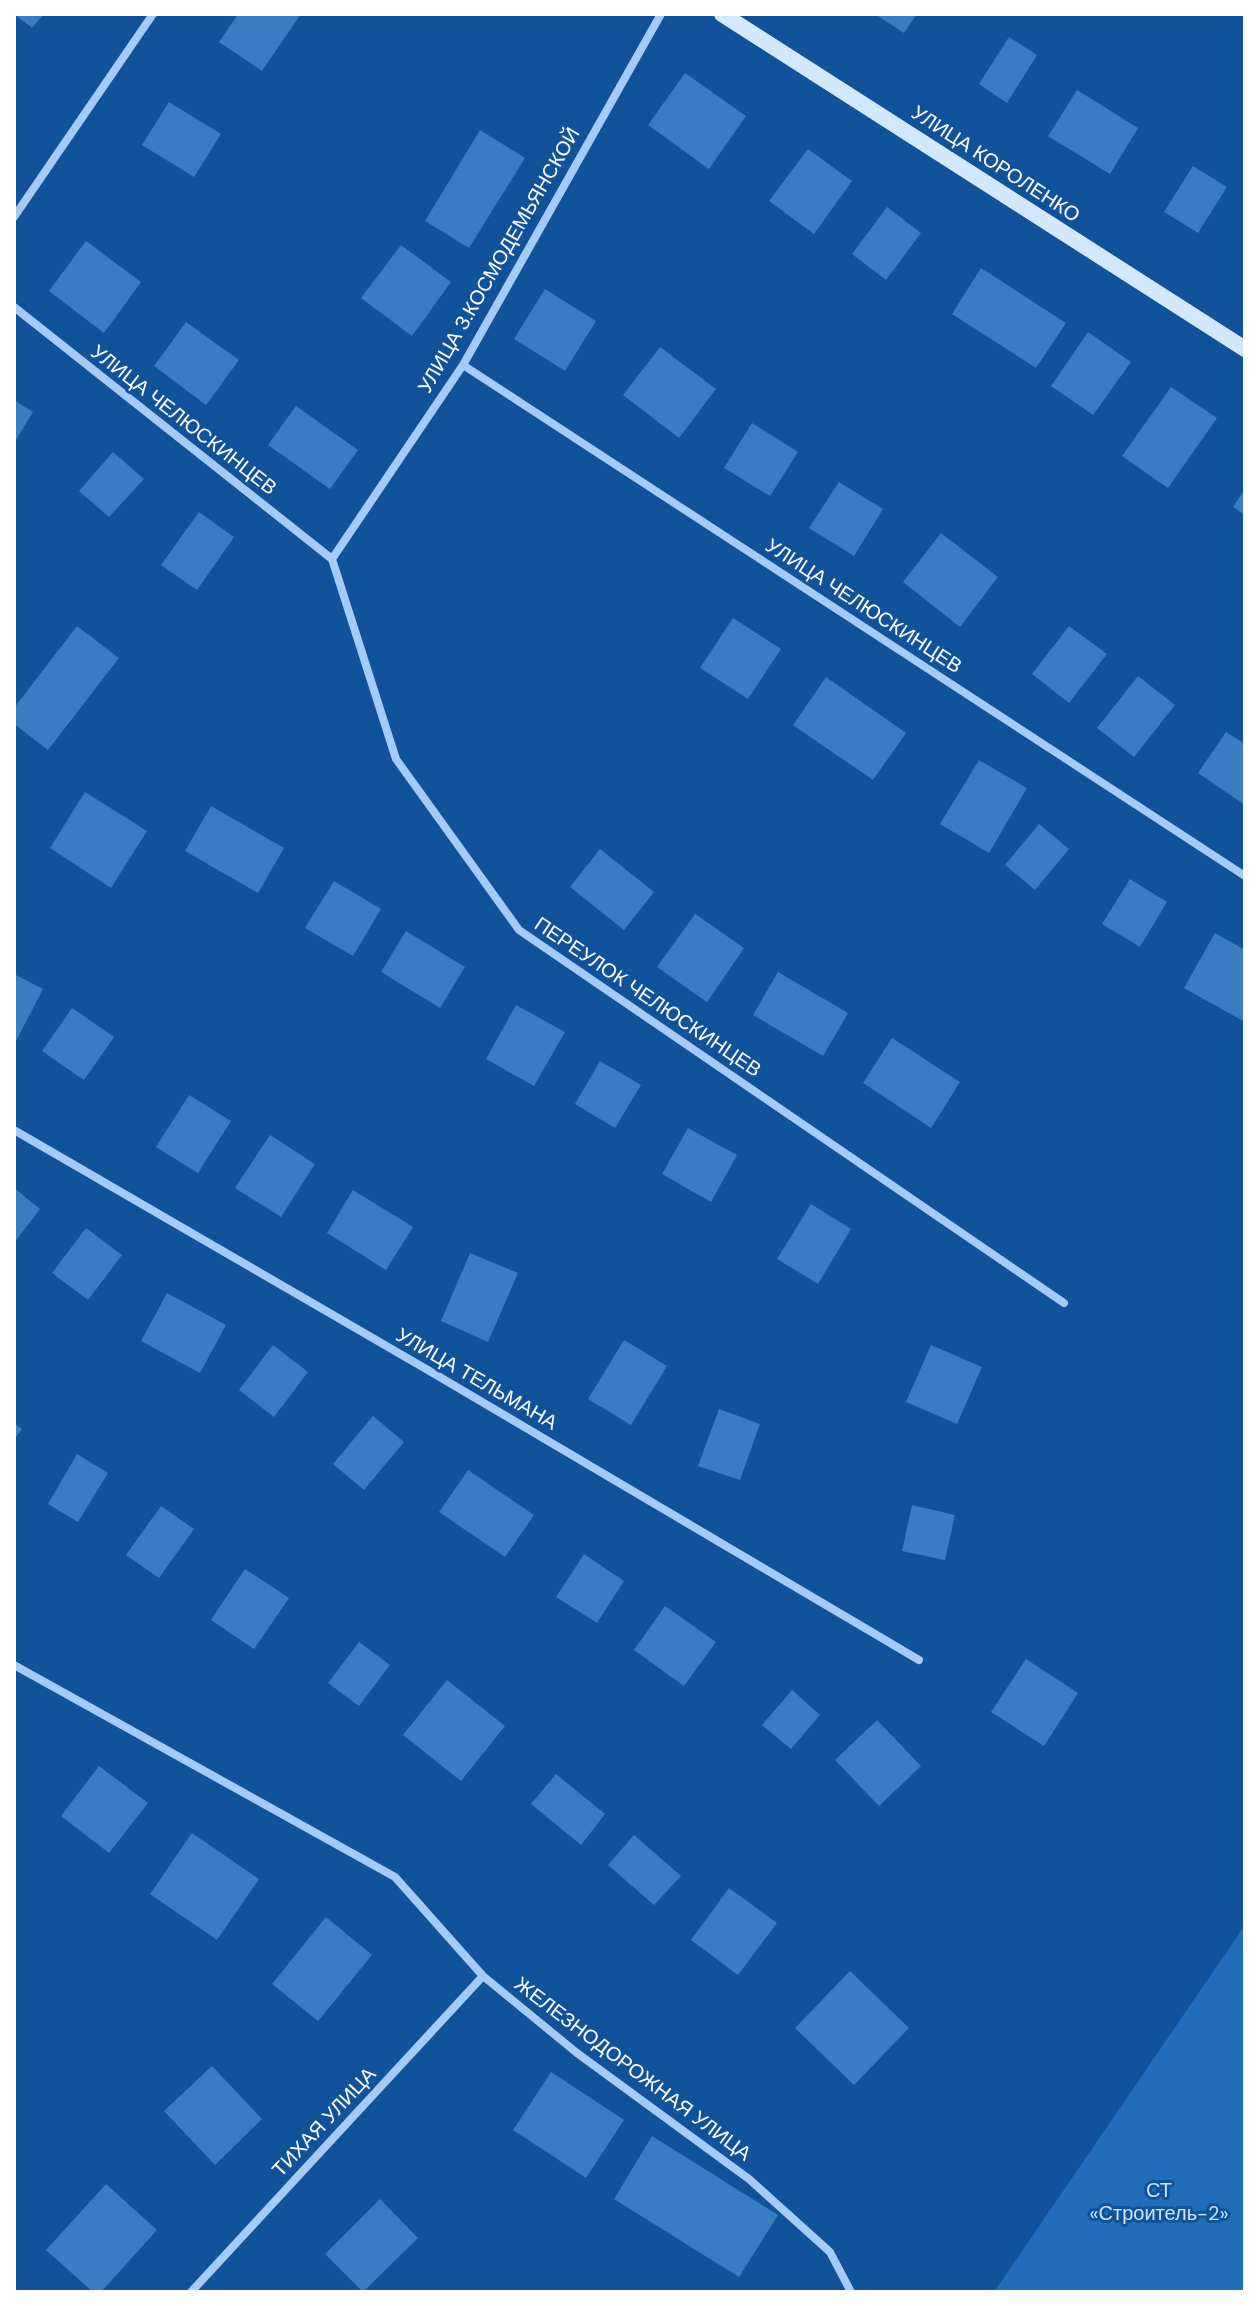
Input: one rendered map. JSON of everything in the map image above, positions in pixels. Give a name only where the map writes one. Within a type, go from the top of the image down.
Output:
[{"type":"street","points":[[14,217],[153,14]]},
{"type":"street","name":"УЛИЦА З.КОСМОДЕМЬЯНСКОЙ","points":[[332,559],[463,365],[661,14]]},
{"type":"street","name":"УЛИЦА КОРОЛЕНКО","points":[[722,14],[1245,349]]},
{"type":"street","name":"УЛИЦА ЧЕЛЮСКИНЦЕВ","points":[[14,307],[332,559]]},
{"type":"street","name":"УЛИЦА ЧЕЛЮСКИНЦЕВ","points":[[463,365],[1245,876]]},
{"type":"street","name":"ПЕРЕУЛОК ЧЕЛЮСКИНЦЕВ","points":[[332,559],[396,759],[519,930],[1064,1303]]},
{"type":"street","name":"УЛИЦА ТЕЛЬМАНА","points":[[14,1130],[919,1660]]},
{"type":"street","name":"ЖЕЛЕЗНОДОРОЖНАЯ УЛИЦА","points":[[14,1665],[395,1877],[483,1976],[577,2053],[749,2179],[830,2252],[851,2292]]},
{"type":"street","name":"ТИХАЯ УЛИЦА","points":[[191,2292],[483,1976]]},
{"type":"green space","name":"СТ «Строитель-2»","points":[[1245,1925],[1245,2292],[994,2292]]},
{"type":"building","points":[[14,14],[44,14],[32,28]]},
{"type":"building","points":[[238,14],[301,14],[262,71],[219,42]]},
{"type":"building","points":[[875,14],[917,14],[904,33]]},
{"type":"building","points":[[1009,37],[1037,55],[1007,103],[979,84]]},
{"type":"building","points":[[685,73],[746,116],[709,169],[648,125]]},
{"type":"building","points":[[1077,90],[1138,128],[1110,174],[1048,136]]},
{"type":"building","points":[[169,102],[221,134],[194,177],[142,145]]},
{"type":"building","points":[[480,130],[525,158],[469,248],[425,221]]},
{"type":"building","points":[[808,149],[852,181],[814,234],[769,201]]},
{"type":"building","points":[[1193,166],[1227,187],[1198,233],[1164,212]]},
{"type":"building","points":[[887,207],[921,233],[886,280],[852,254]]},
{"type":"building","points":[[86,241],[141,282],[104,333],[49,291]]},
{"type":"building","points":[[401,245],[451,282],[412,336],[361,298]]},
{"type":"building","points":[[981,268],[1066,323],[1036,368],[952,314]]},
{"type":"building","points":[[545,289],[596,321],[565,371],[514,339]]},
{"type":"building","points":[[186,322],[239,360],[206,405],[154,366]]},
{"type":"building","points":[[1088,332],[1131,362],[1093,415],[1051,386]]},
{"type":"building","points":[[660,347],[716,389],[679,438],[623,395]]},
{"type":"building","points":[[1171,387],[1217,418],[1168,488],[1122,456]]},
{"type":"building","points":[[14,400],[33,412],[14,443]]},
{"type":"building","points":[[296,406],[358,450],[330,489],[268,445]]},
{"type":"building","points":[[752,423],[798,452],[770,496],[724,468]]},
{"type":"building","points":[[113,452],[144,479],[109,517],[79,491]]},
{"type":"building","points":[[839,482],[883,509],[854,556],[809,528]]},
{"type":"building","points":[[1245,489],[1245,515],[1233,507]]},
{"type":"building","points":[[199,512],[234,537],[197,590],[161,565]]},
{"type":"building","points":[[941,533],[998,577],[960,627],[903,582]]},
{"type":"building","points":[[733,618],[781,649],[748,699],[700,668]]},
{"type":"building","points":[[77,626],[119,658],[48,750],[14,724],[14,708]]},
{"type":"building","points":[[1069,626],[1107,654],[1069,703],[1032,674]]},
{"type":"building","points":[[1138,676],[1175,705],[1134,757],[1097,728]]},
{"type":"building","points":[[826,677],[906,733],[873,780],[793,725]]},
{"type":"building","points":[[1226,732],[1245,744],[1245,805],[1198,773]]},
{"type":"building","points":[[979,760],[1027,788],[989,853],[940,824]]},
{"type":"building","points":[[85,792],[147,831],[111,888],[50,848]]},
{"type":"building","points":[[211,806],[284,848],[258,893],[185,851]]},
{"type":"building","points":[[1039,824],[1069,849],[1035,890],[1005,865]]},
{"type":"building","points":[[600,849],[654,892],[624,930],[570,887]]},
{"type":"building","points":[[1130,879],[1167,902],[1140,947],[1102,924]]},
{"type":"building","points":[[334,881],[381,909],[353,956],[305,928]]},
{"type":"building","points":[[695,914],[744,948],[707,1002],[657,967]]},
{"type":"building","points":[[406,931],[465,967],[440,1008],[381,972]]},
{"type":"building","points":[[1215,933],[1245,950],[1245,1022],[1184,988]]},
{"type":"building","points":[[778,972],[848,1013],[823,1056],[753,1015]]},
{"type":"building","points":[[14,974],[43,989],[16,1041],[14,1039]]},
{"type":"building","points":[[516,1005],[565,1032],[534,1086],[486,1059]]},
{"type":"building","points":[[72,1008],[114,1037],[84,1080],[42,1051]]},
{"type":"building","points":[[892,1038],[960,1082],[931,1128],[863,1083]]},
{"type":"building","points":[[600,1061],[641,1085],[615,1128],[575,1104]]},
{"type":"building","points":[[189,1095],[231,1121],[198,1173],[156,1147]]},
{"type":"building","points":[[688,1128],[737,1155],[711,1202],[662,1174]]},
{"type":"building","points":[[270,1135],[315,1164],[281,1217],[235,1188]]},
{"type":"building","points":[[14,1188],[40,1209],[14,1243]]},
{"type":"building","points":[[353,1190],[413,1227],[386,1270],[327,1233]]},
{"type":"building","points":[[811,1204],[851,1229],[818,1284],[777,1259]]},
{"type":"building","points":[[86,1228],[122,1255],[88,1300],[52,1273]]},
{"type":"building","points":[[470,1253],[518,1273],[488,1342],[441,1321]]},
{"type":"building","points":[[167,1293],[226,1325],[200,1373],[141,1341]]},
{"type":"building","points":[[624,1340],[667,1366],[631,1425],[588,1399]]},
{"type":"building","points":[[273,1345],[308,1372],[274,1417],[239,1390]]},
{"type":"building","points":[[931,1345],[982,1367],[957,1424],[906,1402]]},
{"type":"building","points":[[719,1409],[760,1424],[740,1480],[698,1466]]},
{"type":"building","points":[[373,1416],[404,1442],[364,1490],[333,1464]]},
{"type":"building","points":[[14,1423],[22,1429],[14,1440]]},
{"type":"building","points":[[77,1454],[108,1473],[78,1522],[48,1504]]},
{"type":"building","points":[[468,1470],[534,1515],[505,1557],[439,1512]]},
{"type":"building","points":[[912,1505],[955,1515],[945,1560],[902,1551]]},
{"type":"building","points":[[161,1506],[194,1529],[159,1578],[126,1555]]},
{"type":"building","points":[[584,1554],[624,1581],[597,1623],[556,1597]]},
{"type":"building","points":[[245,1569],[289,1598],[254,1649],[211,1620]]},
{"type":"building","points":[[665,1606],[716,1642],[684,1686],[634,1650]]},
{"type":"building","points":[[359,1642],[390,1665],[359,1706],[328,1683]]},
{"type":"building","points":[[1026,1659],[1078,1693],[1044,1746],[991,1712]]},
{"type":"building","points":[[447,1680],[505,1726],[461,1781],[403,1735]]},
{"type":"building","points":[[792,1690],[820,1715],[791,1749],[762,1725]]},
{"type":"building","points":[[877,1720],[921,1766],[879,1806],[835,1760]]},
{"type":"building","points":[[99,1766],[148,1803],[109,1853],[61,1816]]},
{"type":"building","points":[[556,1774],[605,1814],[581,1845],[531,1804]]},
{"type":"building","points":[[192,1833],[259,1879],[217,1940],[150,1894]]},
{"type":"building","points":[[634,1835],[681,1876],[654,1905],[608,1865]]},
{"type":"building","points":[[729,1888],[777,1923],[738,1975],[691,1940]]},
{"type":"building","points":[[326,1917],[372,1955],[318,2021],[272,1984]]},
{"type":"building","points":[[850,1971],[909,2028],[854,2085],[795,2028]]},
{"type":"building","points":[[212,2066],[262,2119],[215,2165],[164,2111]]},
{"type":"building","points":[[551,2072],[624,2120],[586,2178],[513,2130]]},
{"type":"building","points":[[652,2136],[778,2215],[739,2277],[614,2199]]},
{"type":"building","points":[[106,2184],[157,2230],[101,2292],[93,2292],[46,2250]]},
{"type":"building","points":[[380,2199],[418,2238],[363,2292],[325,2254]]}]
